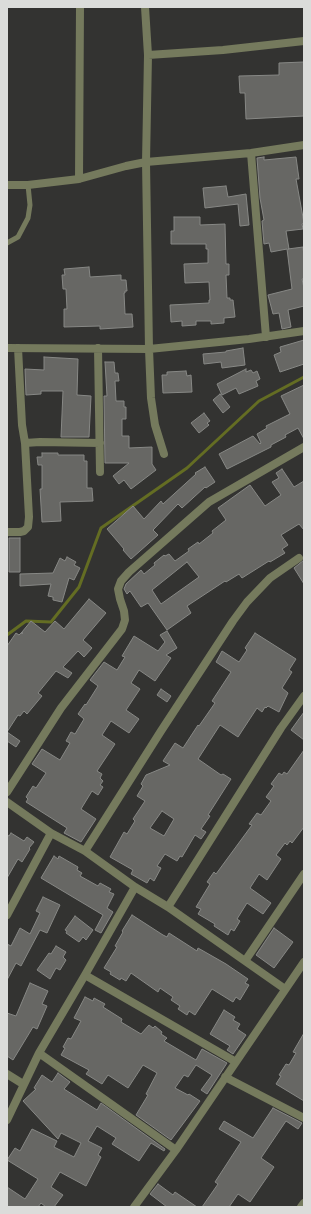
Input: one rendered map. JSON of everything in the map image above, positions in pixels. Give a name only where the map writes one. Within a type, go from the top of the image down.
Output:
[{"type":"street","points":[[79,179],[80,7]]},
{"type":"street","points":[[145,7],[148,55],[146,162],[151,398],[155,425],[164,454]]},
{"type":"street","points":[[148,55],[223,50],[304,41]]},
{"type":"street","points":[[7,185],[28,185],[79,179],[146,162],[251,153],[304,145]]},
{"type":"street","points":[[251,153],[266,337]]},
{"type":"street","points":[[7,348],[149,348],[201,345],[266,337],[304,330]]},
{"type":"street","points":[[7,532],[20,532],[24,530],[28,527],[29,517],[18,348]]},
{"type":"street","points":[[98,348],[100,472]]},
{"type":"street","points":[[25,443],[100,443]]},
{"type":"street","points":[[7,792],[61,708],[122,629],[125,620],[118,589],[121,581],[129,572],[209,502],[304,447]]},
{"type":"street","points":[[85,851],[161,731],[247,602],[270,578],[299,558]]},
{"type":"street","points":[[168,907],[281,728],[304,696]]},
{"type":"street","points":[[7,802],[51,833],[85,851],[135,887],[168,907],[286,989]]},
{"type":"street","points":[[7,915],[51,833]]},
{"type":"street","points":[[245,961],[304,874]]},
{"type":"street","points":[[7,1120],[39,1053],[135,887]]},
{"type":"street","points":[[134,1207],[176,1150],[304,962]]},
{"type":"street","points":[[85,975],[236,1062]]},
{"type":"street","points":[[39,1053],[176,1150]]},
{"type":"street","points":[[7,1074],[23,1084]]},
{"type":"street","points":[[225,1077],[304,1118]]},
{"type":"street","points":[[301,1207],[304,1203]]},
{"type":"lane","points":[[7,243],[18,237],[28,218],[30,205],[28,185]]},
{"type":"building","points":[[304,62],[304,116],[246,119],[245,93],[240,93],[239,76],[279,75],[279,63]]},
{"type":"building","points":[[264,157],[264,160],[296,157],[299,179],[296,179],[304,223],[302,224],[303,229],[286,231],[289,249],[303,247],[304,279],[302,279],[304,288],[304,306],[288,310],[291,327],[282,329],[279,313],[273,314],[268,295],[292,289],[287,249],[271,252],[269,243],[264,244],[262,221],[264,220],[260,198],[257,158]]},
{"type":"building","points":[[226,186],[228,197],[246,194],[249,225],[240,226],[238,204],[205,208],[203,188]]},
{"type":"building","points":[[174,217],[200,217],[200,225],[225,224],[226,264],[229,264],[229,275],[226,275],[227,298],[233,300],[235,317],[224,318],[224,323],[211,324],[211,321],[196,321],[196,325],[182,326],[182,321],[171,322],[170,305],[209,303],[210,300],[209,282],[185,283],[184,264],[208,263],[208,249],[206,249],[206,244],[171,244],[171,231],[174,231]]},
{"type":"building","points":[[89,267],[90,277],[121,275],[121,280],[126,280],[127,291],[124,293],[125,314],[132,314],[133,327],[100,329],[100,326],[64,327],[64,309],[67,309],[66,289],[63,289],[62,275],[65,275],[64,269]]},
{"type":"building","points":[[304,340],[304,364],[280,372],[274,355],[281,352],[280,347]]},
{"type":"building","points":[[243,348],[245,365],[222,368],[221,362],[204,364],[203,354],[226,352]]},
{"type":"building","points":[[44,357],[78,359],[77,395],[91,396],[89,437],[61,437],[63,391],[41,391],[41,394],[26,395],[25,369],[44,370]]},
{"type":"building","points":[[105,362],[114,362],[115,373],[118,373],[119,381],[115,381],[116,401],[124,401],[124,407],[126,407],[126,419],[122,419],[122,436],[129,436],[129,448],[152,447],[152,464],[156,470],[131,489],[124,480],[119,484],[113,476],[129,463],[105,463],[104,396],[107,396]]},
{"type":"building","points":[[246,369],[246,372],[251,370],[253,373],[257,371],[260,379],[256,381],[258,386],[239,394],[236,388],[222,395],[217,384]]},
{"type":"building","points":[[186,371],[187,376],[191,375],[192,392],[163,393],[162,375],[167,375],[167,372]]},
{"type":"building","points":[[304,385],[304,439],[298,428],[285,435],[286,437],[271,445],[271,447],[227,469],[219,454],[253,436],[260,444],[261,443],[257,434],[267,428],[266,426],[290,414],[281,396]]},
{"type":"building","points":[[220,394],[230,407],[223,413],[213,400]]},
{"type":"building","points":[[204,413],[210,421],[207,423],[209,425],[199,433],[191,423]]},
{"type":"building","points":[[42,453],[58,453],[58,455],[84,455],[84,461],[87,461],[87,488],[92,488],[93,501],[60,502],[61,521],[42,522],[40,489],[42,489],[42,465],[38,465],[37,457],[42,457]]},
{"type":"building","points":[[205,467],[215,482],[206,488],[205,487],[182,508],[178,504],[153,530],[158,535],[131,559],[107,529],[133,506],[144,519],[161,501],[163,504],[196,474],[195,473]]},
{"type":"building","points":[[282,469],[294,487],[304,481],[304,530],[299,524],[281,535],[288,545],[282,549],[285,553],[242,578],[239,574],[226,582],[225,581],[187,606],[191,613],[167,630],[148,603],[141,607],[130,591],[127,594],[124,589],[126,584],[141,570],[144,574],[164,555],[169,554],[175,561],[189,551],[188,549],[198,542],[199,544],[213,533],[212,531],[226,520],[218,508],[250,485],[265,506],[281,495],[272,482],[279,478],[276,473]],"holes":[[[187,562],[199,577],[161,604],[152,590]]]},
{"type":"building","points":[[9,538],[20,538],[20,572],[9,572]]},
{"type":"building","points":[[67,557],[76,562],[74,565],[80,568],[74,580],[69,578],[62,602],[53,600],[53,597],[48,596],[51,584],[20,586],[20,574],[53,573],[60,558],[65,561]]},
{"type":"building","points":[[304,560],[304,584],[294,568]]},
{"type":"building","points":[[89,599],[106,613],[83,640],[92,648],[84,657],[78,651],[63,667],[72,673],[68,678],[56,671],[38,693],[42,696],[27,714],[24,711],[20,716],[18,715],[7,732],[7,646],[16,633],[19,635],[31,621],[45,632],[55,621],[64,629]]},
{"type":"building","points":[[167,631],[177,648],[166,655],[171,658],[155,681],[139,670],[131,683],[140,689],[126,710],[139,719],[129,733],[111,721],[102,735],[115,744],[97,771],[102,774],[100,778],[103,781],[100,785],[103,787],[98,795],[92,791],[81,809],[96,819],[81,842],[64,833],[67,828],[26,802],[28,799],[26,797],[33,786],[36,788],[46,773],[32,764],[42,749],[60,760],[70,743],[66,741],[71,732],[75,734],[84,719],[78,714],[85,704],[86,705],[98,686],[90,680],[104,662],[117,670],[125,657],[122,656],[134,636],[158,651],[165,642],[160,635]]},
{"type":"building","points":[[255,633],[296,659],[289,670],[292,672],[282,688],[288,693],[279,712],[268,706],[266,708],[265,707],[262,712],[257,708],[238,737],[220,725],[198,759],[221,775],[223,774],[231,779],[208,815],[210,816],[201,829],[206,832],[201,839],[195,835],[182,857],[180,856],[177,861],[165,854],[157,866],[161,868],[154,881],[150,878],[147,883],[131,874],[133,870],[110,857],[124,832],[127,834],[135,821],[133,819],[145,801],[137,796],[143,786],[141,784],[146,775],[170,765],[163,761],[175,743],[183,748],[215,703],[212,701],[231,672],[216,662],[222,651],[239,662],[247,650],[245,648]],"holes":[[[162,811],[174,819],[164,836],[150,828]]]},
{"type":"building","points":[[161,689],[171,696],[167,702],[157,695]]},
{"type":"building","points":[[304,712],[304,740],[291,730]]},
{"type":"building","points":[[7,732],[20,741],[16,747],[7,741]]},
{"type":"building","points":[[304,750],[304,827],[292,843],[290,841],[287,845],[285,843],[276,855],[281,859],[267,880],[259,874],[250,888],[271,903],[263,914],[247,903],[237,919],[240,921],[234,931],[231,929],[228,935],[214,926],[215,924],[198,914],[201,909],[196,907],[210,884],[207,882],[214,872],[216,874],[252,825],[249,824],[257,813],[261,815],[271,801],[266,797],[274,786],[271,784],[279,773],[282,775],[284,772],[287,774]]},
{"type":"building","points":[[11,833],[24,841],[27,837],[34,842],[29,848],[30,849],[22,862],[18,859],[7,878],[7,835],[9,836]]},
{"type":"building","points":[[54,856],[58,859],[59,856],[78,867],[77,870],[82,873],[80,876],[98,886],[100,883],[111,889],[109,892],[114,894],[107,908],[113,912],[101,933],[95,930],[103,915],[41,878]]},
{"type":"building","points":[[43,897],[60,905],[47,933],[40,930],[21,966],[16,963],[7,980],[7,944],[11,946],[20,928],[30,934],[40,913],[36,911]]},
{"type":"building","points":[[132,915],[167,937],[169,933],[197,951],[198,948],[248,979],[245,983],[249,985],[240,1000],[236,997],[233,1002],[212,989],[195,1015],[189,1011],[187,1015],[178,1009],[180,1006],[171,1000],[173,997],[160,988],[158,992],[131,973],[126,981],[121,978],[120,980],[110,974],[111,972],[104,968],[117,947],[115,946],[123,932],[122,931]]},
{"type":"building","points":[[75,916],[93,930],[86,940],[83,937],[79,942],[66,933],[67,931],[65,930]]},
{"type":"building","points":[[274,928],[293,942],[274,968],[256,955]]},
{"type":"building","points":[[56,946],[66,952],[63,957],[66,960],[60,970],[56,968],[50,979],[37,970]]},
{"type":"building","points":[[30,983],[48,991],[42,1004],[47,1006],[37,1029],[33,1027],[13,1060],[7,1056],[7,1013],[16,1016]]},
{"type":"building","points":[[85,997],[93,1001],[94,998],[105,1004],[103,1007],[122,1019],[121,1022],[141,1034],[149,1025],[153,1028],[155,1026],[162,1032],[161,1034],[167,1038],[164,1041],[196,1060],[202,1049],[227,1063],[207,1094],[201,1090],[212,1075],[196,1065],[188,1077],[184,1075],[175,1088],[200,1101],[171,1140],[136,1115],[148,1095],[146,1094],[157,1073],[143,1065],[128,1088],[108,1075],[102,1084],[86,1074],[89,1070],[61,1055],[68,1038],[71,1039],[81,1021],[74,1018]]},
{"type":"building","points":[[224,1010],[235,1017],[233,1020],[240,1024],[237,1029],[246,1035],[233,1054],[227,1050],[230,1046],[210,1034]]},
{"type":"building","points":[[304,1033],[304,1101],[276,1084],[281,1076],[279,1075],[286,1064],[289,1065],[296,1053],[293,1052]]},
{"type":"building","points":[[58,1073],[70,1082],[64,1089],[97,1110],[101,1103],[165,1149],[164,1151],[151,1143],[139,1161],[112,1144],[116,1138],[97,1126],[88,1141],[102,1148],[98,1155],[101,1157],[86,1186],[60,1172],[51,1187],[63,1195],[54,1207],[46,1207],[41,1203],[38,1207],[7,1207],[7,1187],[25,1199],[38,1179],[7,1160],[15,1148],[20,1151],[32,1129],[57,1141],[54,1147],[74,1157],[81,1143],[61,1133],[58,1139],[23,1101],[36,1089],[34,1088],[42,1075],[52,1082]]},
{"type":"building","points":[[273,1108],[302,1123],[298,1129],[286,1121],[261,1158],[274,1167],[250,1202],[238,1194],[229,1207],[202,1207],[218,1184],[215,1182],[241,1142],[219,1129],[224,1121],[253,1138]]},
{"type":"building","points":[[158,1184],[173,1195],[175,1192],[197,1207],[167,1207],[150,1194]]},
{"type":"waterway","points":[[7,635],[26,621],[51,622],[79,587],[101,528],[187,468],[259,401],[304,377]]}]
